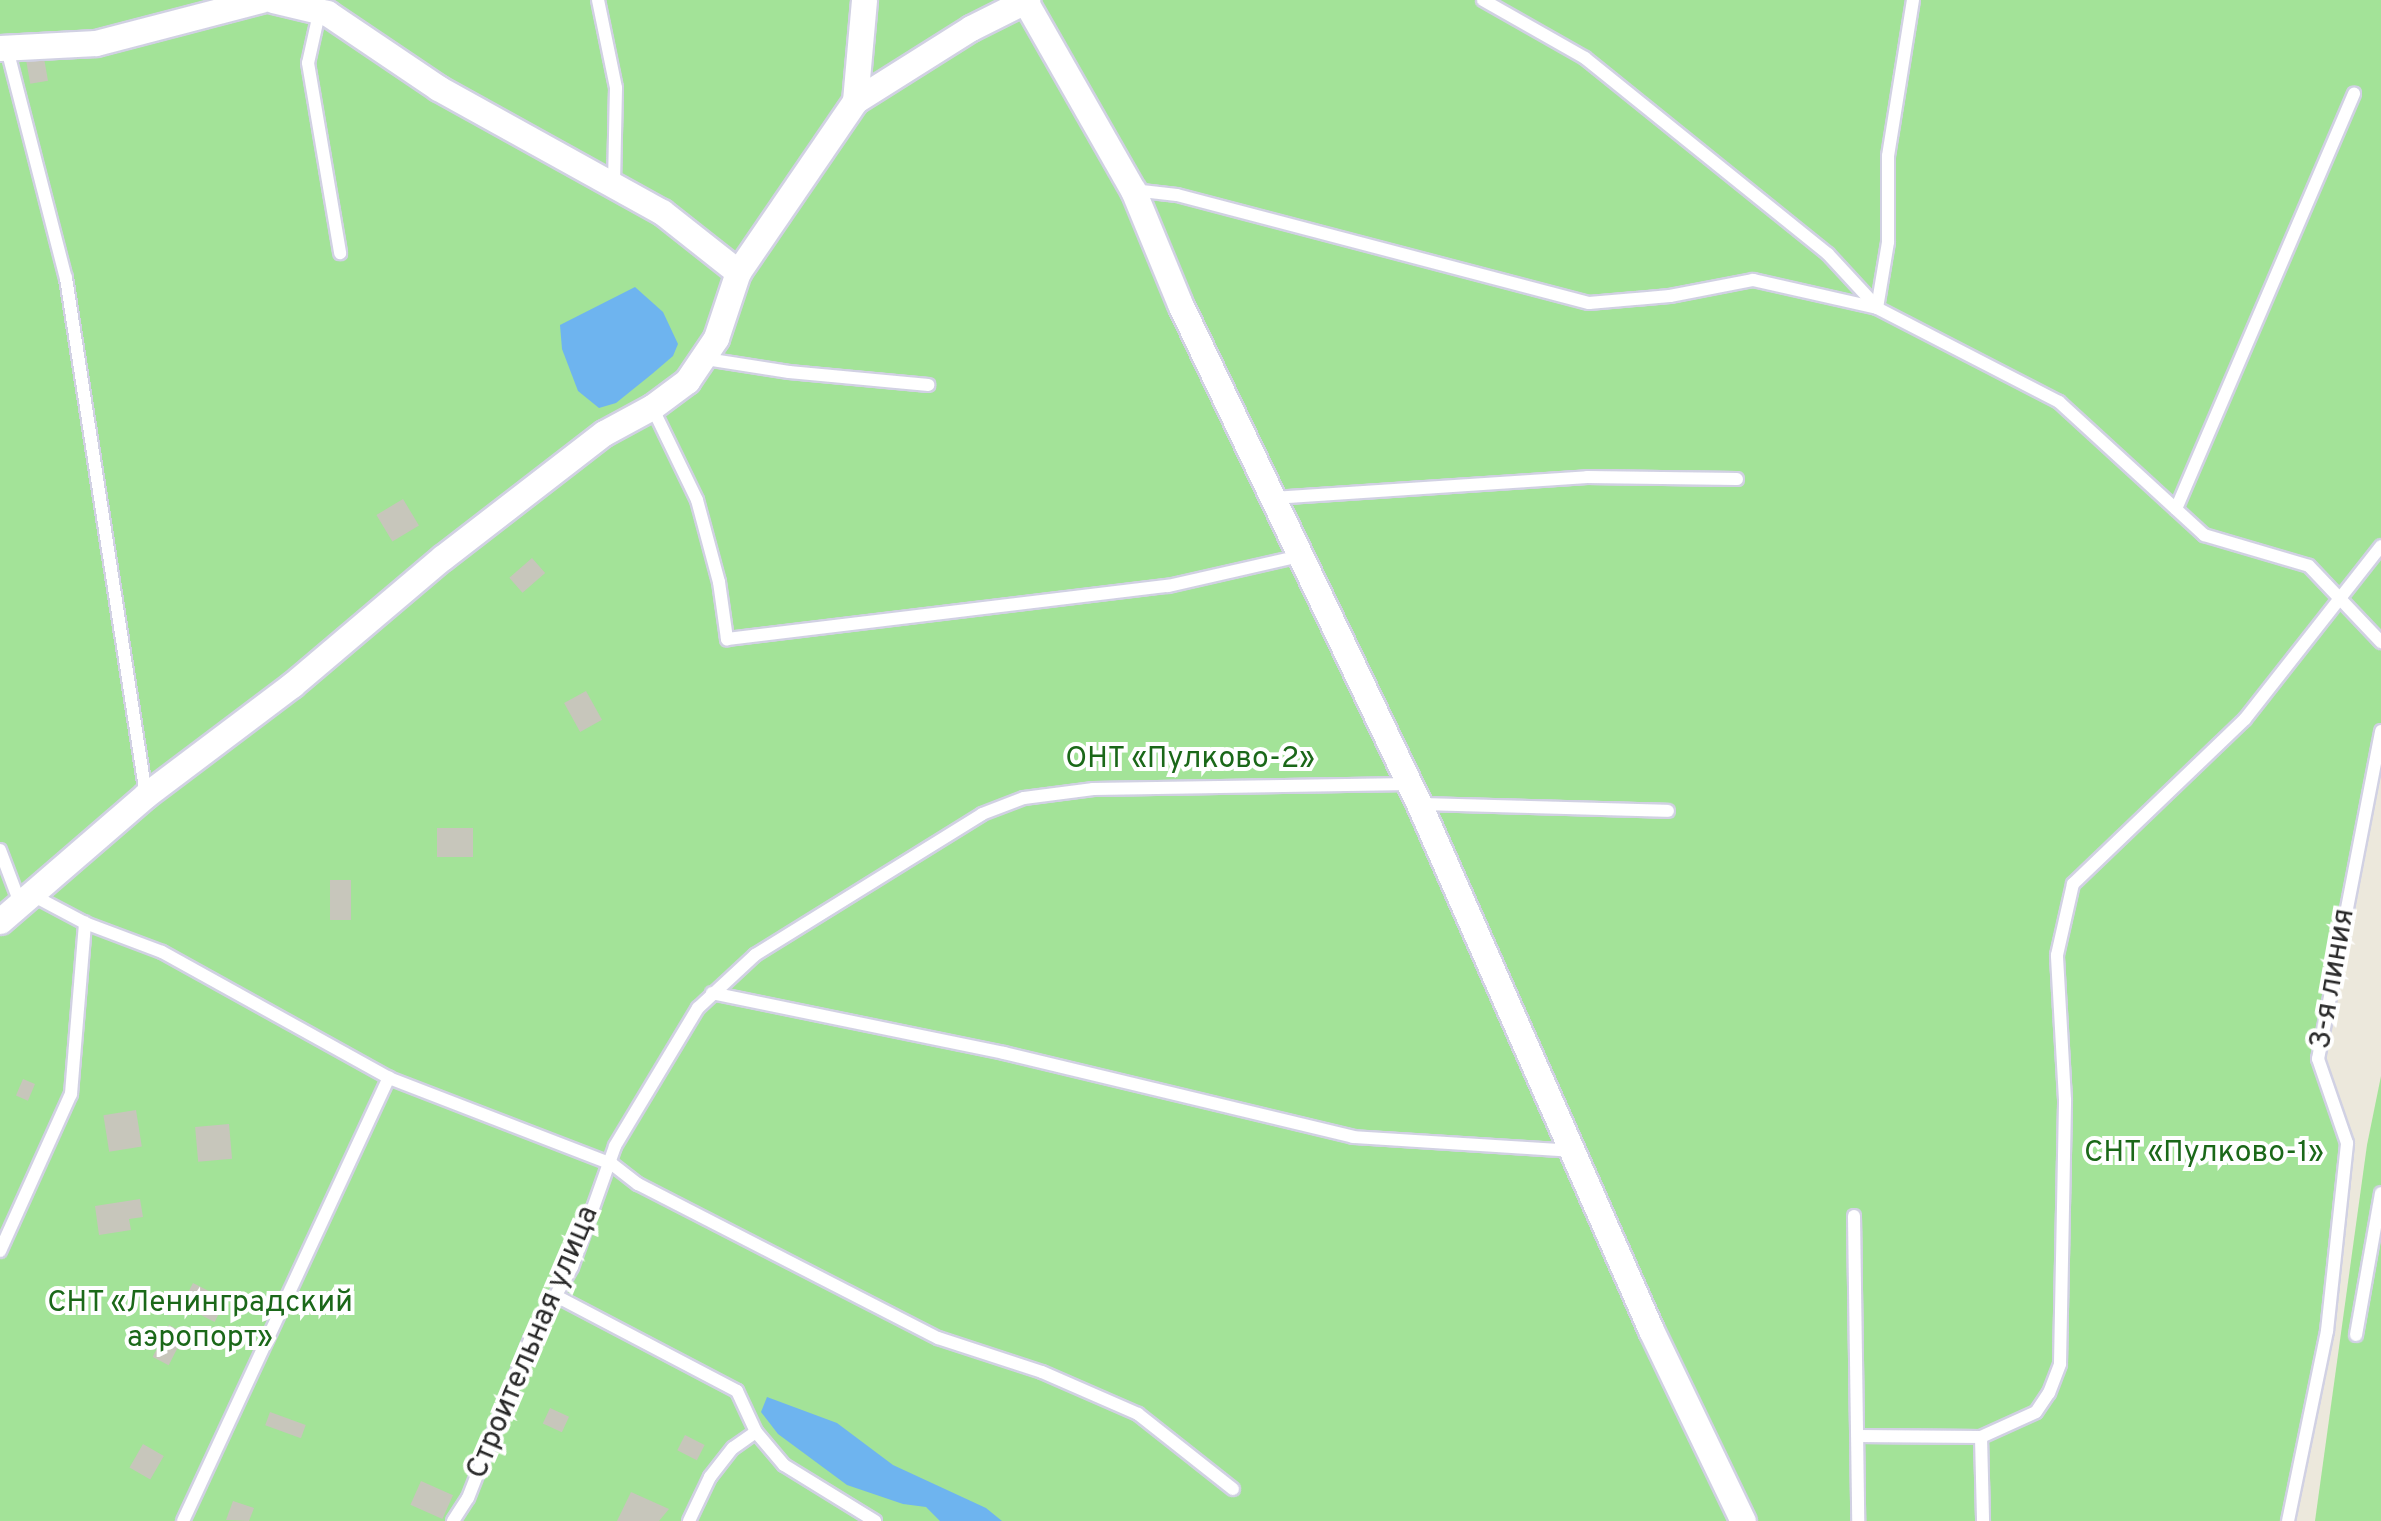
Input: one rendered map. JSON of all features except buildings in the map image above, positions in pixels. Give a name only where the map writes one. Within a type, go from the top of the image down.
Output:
[{"type":"street","points":[[3,48],[96,43],[261,0]]},
{"type":"street","points":[[273,0],[322,6],[438,88],[662,212],[738,272]]},
{"type":"street","points":[[855,101],[864,0]]},
{"type":"street","points":[[0,921],[146,795],[292,685],[442,558],[589,444],[687,381],[706,359],[738,272],[855,101],[971,28],[1026,0],[1132,190],[1180,304],[1415,794],[1651,1330],[1743,1521]]},
{"type":"lane","points":[[598,0],[616,88],[614,184]]},
{"type":"lane","points":[[1484,0],[1585,58],[1828,254],[1877,308]]},
{"type":"lane","points":[[1877,308],[1888,242],[1888,156],[1913,0]]},
{"type":"lane","points":[[322,6],[308,63],[340,253]]},
{"type":"lane","points":[[3,48],[66,278],[146,795]]},
{"type":"lane","points":[[2176,509],[2354,94]]},
{"type":"lane","points":[[1132,190],[1177,195],[1589,302],[1670,296],[1753,280],[1877,308],[2059,402],[2204,535],[2309,566],[2341,595],[2381,642]]},
{"type":"lane","points":[[706,359],[789,372],[928,385]]},
{"type":"lane","points":[[652,407],[698,500],[719,582],[727,639],[1168,586],[1300,556]]},
{"type":"lane","points":[[1273,498],[1587,477],[1737,479]]},
{"type":"lane","points":[[1858,1436],[1981,1437],[2036,1412],[2060,1364],[2066,1100],[2057,955],[2073,884],[2245,718],[2381,546]]},
{"type":"lane","name":"3-я линия","points":[[2288,1521],[2327,1331],[2346,1144],[2318,1059],[2381,730]]},
{"type":"lane","name":"Строительная улица","points":[[453,1521],[468,1498],[530,1340],[558,1297],[624,1130],[698,1008],[755,954],[982,814],[1024,798],[1092,789],[1415,794],[1668,811]]},
{"type":"lane","points":[[0,850],[27,900],[162,952],[388,1078],[612,1164],[638,1184],[938,1338],[1042,1372],[1138,1414],[1233,1489]]},
{"type":"lane","points":[[0,1251],[70,1094],[85,922]]},
{"type":"lane","points":[[712,992],[1004,1053],[1353,1137],[1574,1151]]},
{"type":"lane","points":[[182,1521],[388,1078]]},
{"type":"lane","points":[[2356,1335],[2381,1193]]},
{"type":"lane","points":[[1854,1216],[1858,1521]]},
{"type":"lane","points":[[558,1297],[737,1392],[756,1432],[796,1477],[874,1521]]},
{"type":"lane","points":[[689,1521],[710,1476],[733,1448],[756,1432]]},
{"type":"lane","points":[[1981,1437],[1983,1521]]},
{"type":"green space","name":"ОНТ «Пулково-2»","points":[[0,0],[2381,0],[2381,731],[2318,1059],[2347,1143],[2327,1331],[2288,1521],[0,1521]]},
{"type":"green space","points":[[2381,1076],[2381,1521],[2315,1521],[2367,1145]]},
{"type":"water","points":[[635,287],[663,312],[678,344],[673,356],[652,374],[616,403],[599,408],[578,391],[562,349],[560,325]]},
{"type":"water","points":[[767,1397],[837,1423],[893,1465],[986,1508],[1002,1521],[940,1521],[926,1507],[903,1504],[847,1485],[778,1434],[761,1412]]},
{"type":"park label","name":"СНТ «Пулково-1»","points":[[2204,1154]]},
{"type":"park label","name":"СНТ «Ленинградский аэропорт»","points":[[200,1321]]}]
